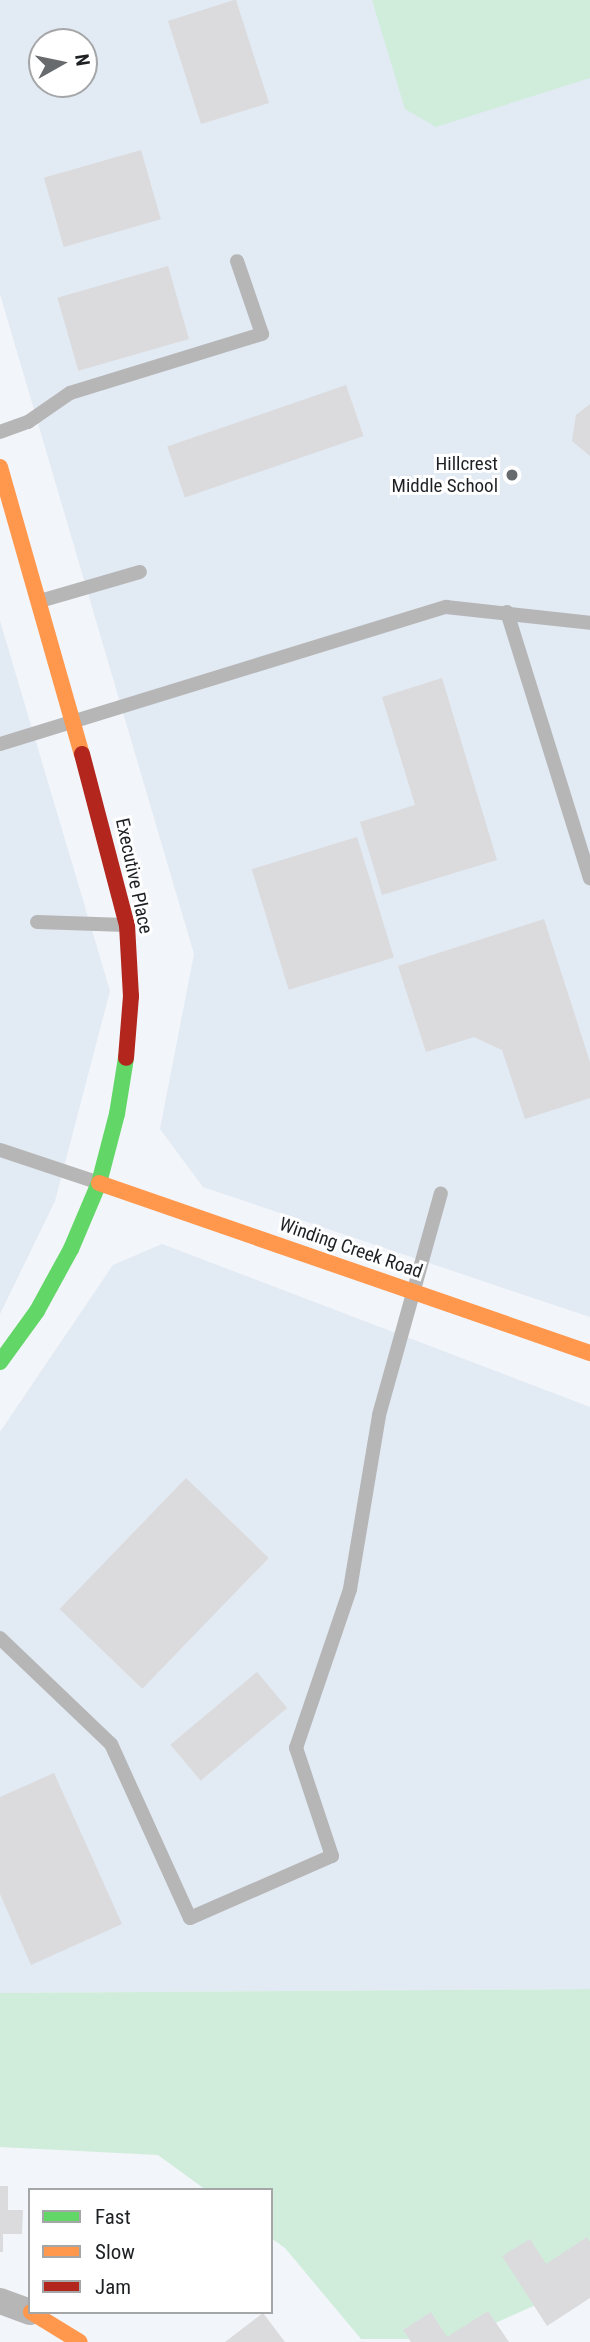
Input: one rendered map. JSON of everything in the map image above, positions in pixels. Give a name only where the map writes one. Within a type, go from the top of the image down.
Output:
[{"type":"street","name":"Executive Place","points":[[0,467],[73,722],[127,925],[131,996],[128,1043],[117,1114],[99,1183],[71,1249],[37,1311],[0,1362]]},
{"type":"street","name":"Winding Creek Road","points":[[99,1183],[590,1353]]},
{"type":"street","points":[[0,2301],[28,2311]]},
{"type":"street","points":[[34,2314],[80,2342]]},
{"type":"lane","points":[[0,432],[28,422],[71,393],[262,334],[237,261]]},
{"type":"lane","points":[[39,601],[140,572]]},
{"type":"lane","points":[[0,744],[446,607],[590,623]]},
{"type":"lane","points":[[507,612],[590,878]]},
{"type":"lane","points":[[37,922],[127,925]]},
{"type":"lane","points":[[0,1150],[99,1183]]},
{"type":"lane","points":[[0,1638],[111,1744],[190,1918],[332,1856],[296,1748],[350,1589],[379,1415],[411,1291],[441,1193]]},
{"type":"shaded area","points":[[0,0],[590,0],[590,1317],[203,1187],[160,1129],[194,954],[0,294]]},
{"type":"shaded area","points":[[0,621],[110,991],[55,1201],[0,1314]]},
{"type":"shaded area","points":[[162,1244],[590,1407],[590,1989],[0,1993],[0,1432],[113,1265]]},
{"type":"green space","points":[[372,0],[590,0],[590,78],[436,127],[405,109]]},
{"type":"green space","points":[[590,1989],[590,2281],[459,2339],[361,2339],[285,2248],[273,2239],[273,2188],[203,2188],[158,2155],[0,2147],[0,1993]]},
{"type":"building","points":[[234,0],[269,103],[201,124],[168,21]]},
{"type":"building","points":[[141,150],[161,219],[64,247],[44,178]]},
{"type":"building","points":[[168,266],[189,339],[78,371],[57,298]]},
{"type":"building","points":[[346,385],[364,436],[185,498],[167,447]]},
{"type":"building","points":[[590,404],[590,456],[572,441],[576,415]]},
{"type":"building","points":[[442,678],[497,860],[382,895],[360,822],[415,805],[382,697]]},
{"type":"building","points":[[357,837],[394,957],[289,990],[252,869]]},
{"type":"building","points":[[544,919],[590,1062],[590,1098],[525,1119],[502,1050],[474,1037],[426,1052],[398,966]]},
{"type":"building","points":[[186,1478],[269,1558],[142,1689],[60,1609]]},
{"type":"building","points":[[257,1672],[287,1708],[201,1781],[170,1745]]},
{"type":"building","points":[[54,1773],[122,1924],[31,1965],[0,1894],[0,1797]]},
{"type":"building","points":[[0,2186],[8,2186],[8,2210],[23,2210],[22,2234],[3,2234],[3,2252],[0,2252]]},
{"type":"building","points":[[587,2237],[590,2242],[590,2298],[547,2326],[502,2256],[530,2239],[546,2264]]},
{"type":"building","points":[[488,2311],[509,2342],[411,2342],[403,2330],[431,2312],[447,2337]]},
{"type":"building","points":[[264,2314],[285,2342],[225,2342]]},
{"type":"traffic: fast","points":[[0,1362],[37,1311],[71,1249],[99,1183],[117,1114],[126,1058]]},
{"type":"traffic: slow","points":[[0,467],[82,754]]},
{"type":"traffic: slow","points":[[99,1183],[590,1353]]},
{"type":"traffic: slow","points":[[34,2314],[80,2342]]},
{"type":"traffic: jam","points":[[82,754],[127,925],[131,996],[126,1058]]},
{"type":"place","name":"Hillcrest Middle School","points":[[512,475]]}]
